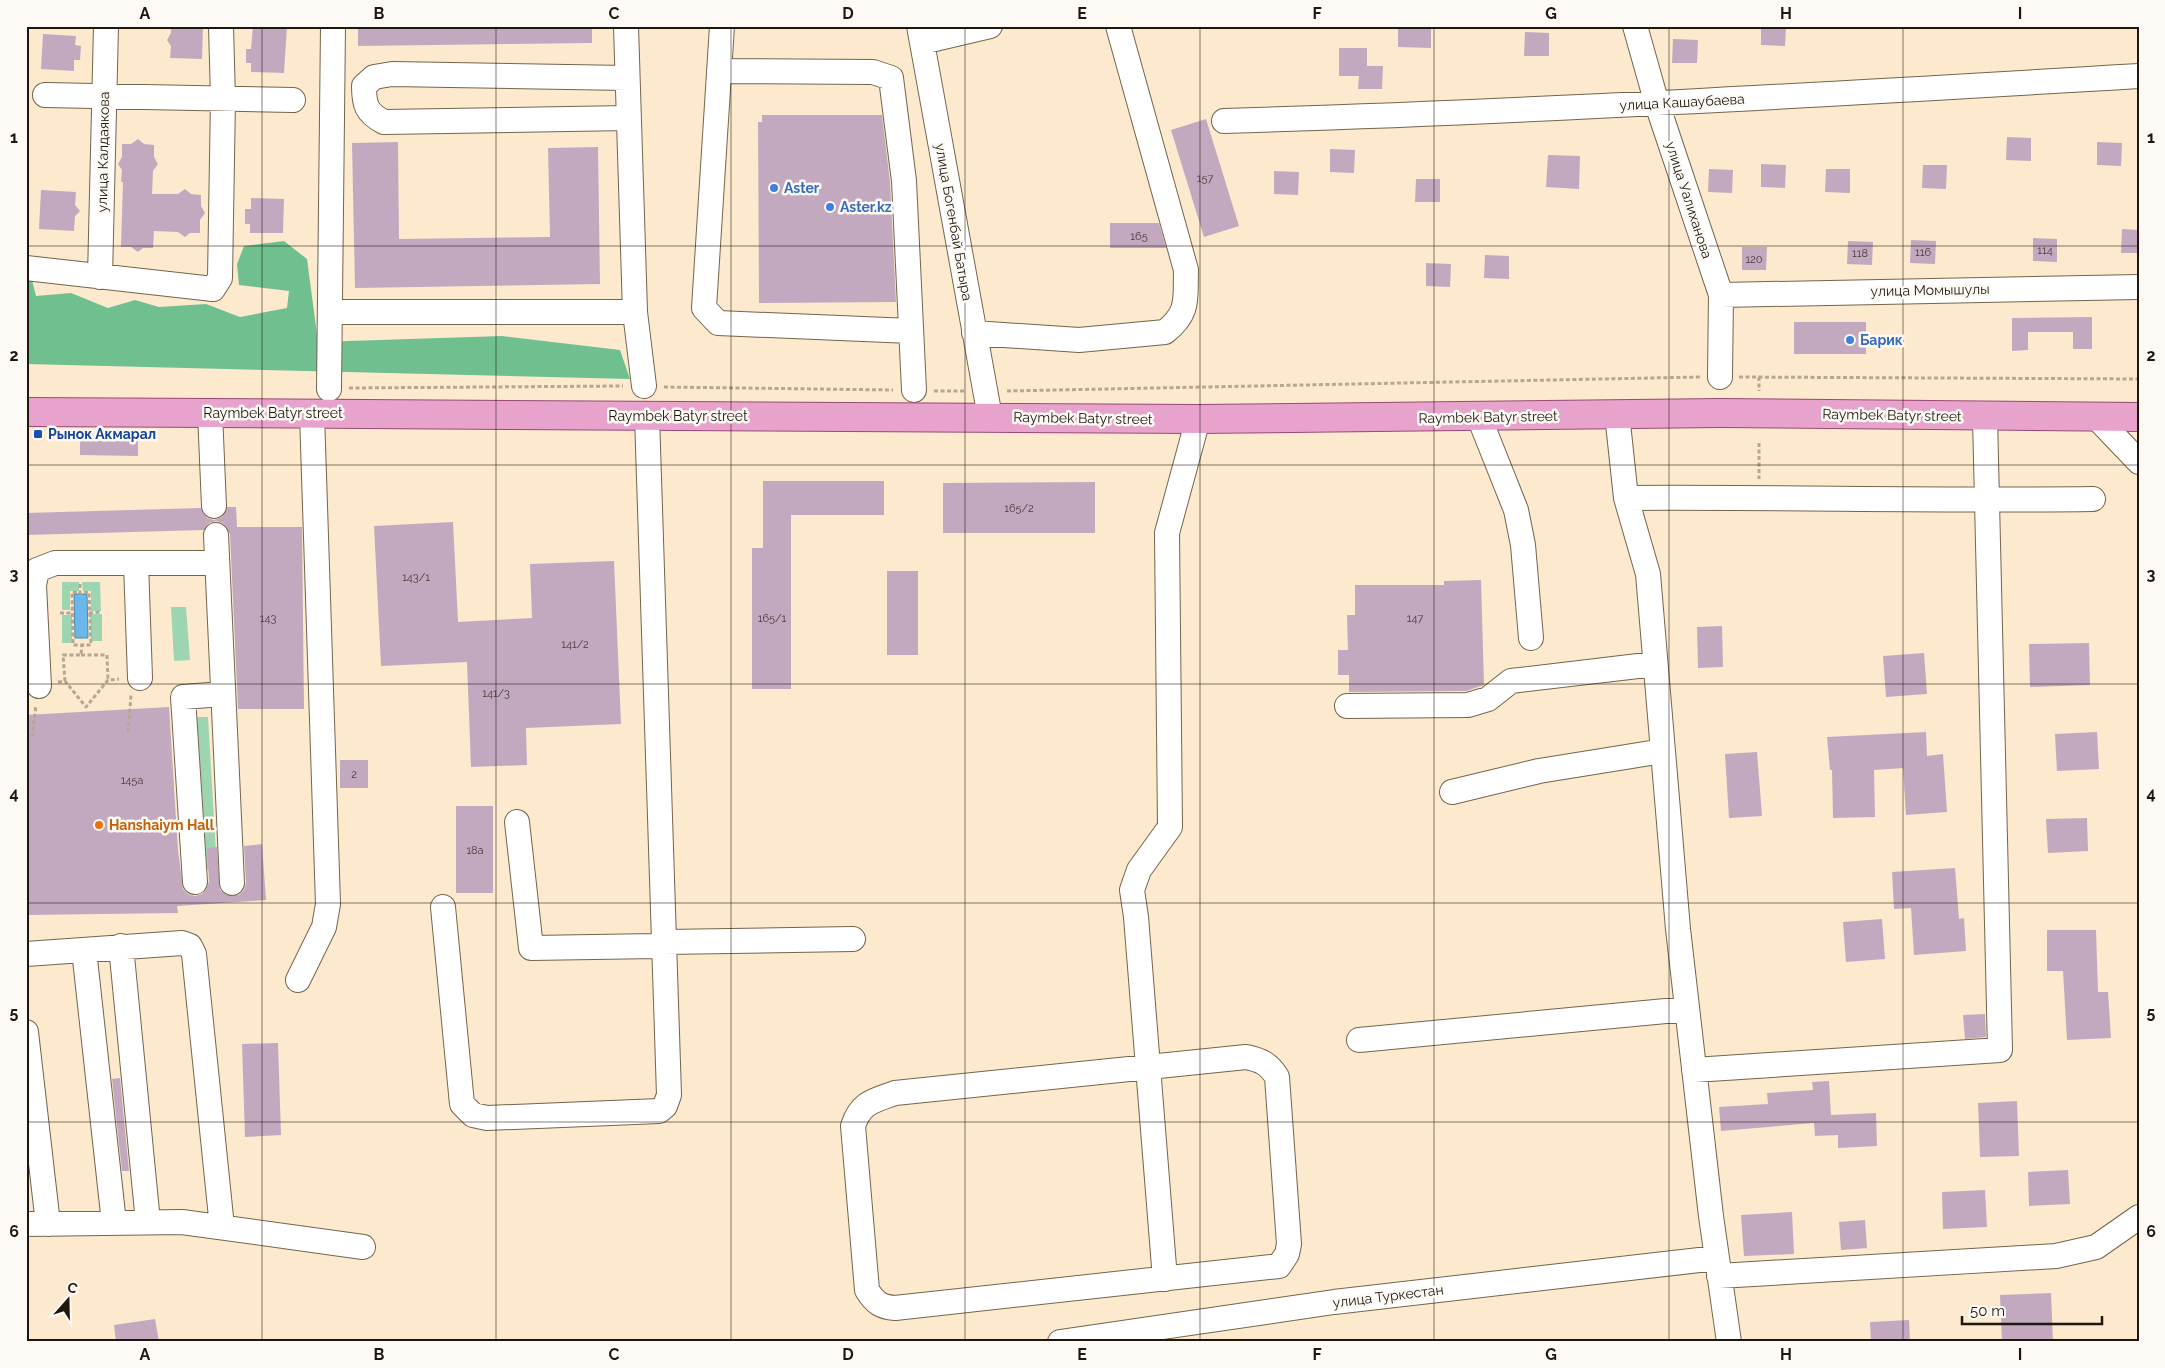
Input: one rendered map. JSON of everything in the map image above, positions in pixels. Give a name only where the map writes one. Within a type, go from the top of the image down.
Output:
[{"type":"main road","name":"Raymbek Batyr street","points":[[26,412],[647,416],[988,404],[1198,419],[1720,413],[2139,417]]},
{"type":"street","name":"улица Калдаякова","points":[[100,277],[106,26]]},
{"type":"street","points":[[26,268],[213,289],[220,278],[221,26]]},
{"type":"street","points":[[329,388],[334,26]]},
{"type":"street","points":[[626,26],[626,78],[636,312],[644,386]]},
{"type":"street","points":[[722,26],[704,308],[718,322],[911,331]]},
{"type":"street","points":[[920,34],[990,26]]},
{"type":"street","points":[[974,333],[1079,340],[1165,332],[1175,324],[1185,310],[1186,270],[1118,26]]},
{"type":"street","name":"улица Уалиханова","points":[[1635,26],[1657,104],[1721,294],[1720,377]]},
{"type":"street","name":"улица Богенбай Батыра","points":[[920,34],[988,404]]},
{"type":"street","points":[[719,71],[873,72],[891,78],[904,181],[914,390]]},
{"type":"street","points":[[626,78],[392,74],[374,77],[364,86],[364,104],[371,115],[384,122],[628,118]]},
{"type":"street","name":"улица Кашаубаева","points":[[1224,121],[1408,116],[1657,104],[2139,76]]},
{"type":"street","points":[[45,95],[293,100]]},
{"type":"street","name":"улица Момышулы","points":[[1721,294],[2139,287]]},
{"type":"street","points":[[330,312],[636,312]]},
{"type":"street","points":[[210,413],[214,506]]},
{"type":"street","points":[[298,980],[324,927],[328,904],[312,414]]},
{"type":"street","points":[[1617,414],[1626,498],[1648,574],[1678,929],[1718,1267],[1729,1342]]},
{"type":"street","points":[[443,907],[462,1104],[473,1115],[487,1118],[659,1111],[665,1106],[669,1095],[647,416]]},
{"type":"street","points":[[1479,417],[1516,510],[1523,545],[1532,638]]},
{"type":"street","points":[[1694,1070],[2000,1050],[1985,417]]},
{"type":"street","points":[[2096,417],[2139,462]]},
{"type":"street","points":[[1165,1279],[1132,890],[1139,870],[1170,827],[1167,533],[1198,419]]},
{"type":"street","points":[[1626,498],[2093,499]]},
{"type":"street","points":[[216,535],[232,883]]},
{"type":"street","points":[[39,686],[34,585],[37,570],[54,563],[217,563]]},
{"type":"street","points":[[136,564],[140,678]]},
{"type":"street","points":[[1347,706],[1468,705],[1488,699],[1511,681],[1656,664]]},
{"type":"street","points":[[195,882],[183,697],[223,694]]},
{"type":"street","points":[[1452,792],[1539,771],[1663,751]]},
{"type":"street","points":[[517,822],[531,948],[656,946],[665,942],[853,939]]},
{"type":"street","points":[[26,954],[182,943],[190,946],[194,954],[222,1227]]},
{"type":"street","points":[[121,946],[148,1222]]},
{"type":"street","points":[[84,950],[114,1223]]},
{"type":"street","points":[[1359,1040],[1687,1010]]},
{"type":"street","points":[[26,1032],[37,1224],[182,1222],[364,1246]]},
{"type":"street","points":[[1246,1056],[1259,1059],[1271,1066],[1277,1076],[1289,1244],[1287,1254],[1279,1266],[895,1308],[882,1307],[874,1301],[867,1290],[854,1136],[857,1114],[866,1103],[895,1093],[1148,1068],[1246,1056]]},
{"type":"street","name":"улица Туркестан","points":[[1060,1342],[1334,1302],[1718,1267],[2056,1256],[2096,1247],[2139,1217]]},
{"type":"path","points":[[329,388],[644,386],[914,390],[988,404],[1720,377],[2139,379]]},
{"type":"path","points":[[1759,443],[1759,497]]},
{"type":"path","points":[[80,564],[80,592]]},
{"type":"path","points":[[72,592],[80,592],[89,592],[91,645],[73,646],[72,592]]},
{"type":"path","points":[[89,613],[102,612]]},
{"type":"path","points":[[60,613],[72,613]]},
{"type":"path","points":[[81,655],[82,645]]},
{"type":"path","points":[[63,655],[81,655],[107,655],[108,680],[86,706],[65,681],[63,655]]},
{"type":"path","points":[[108,680],[140,678]]},
{"type":"path","points":[[128,732],[131,686],[140,678]]},
{"type":"path","points":[[32,737],[39,686],[65,681]]},
{"type":"green space","points":[[284,241],[307,259],[318,342],[502,336],[620,350],[630,379],[26,364],[26,280],[32,280],[36,296],[71,293],[108,308],[135,300],[159,307],[206,304],[240,317],[287,308],[289,291],[239,285],[237,264],[244,246]]},
{"type":"green space","points":[[62,582],[79,582],[79,591],[70,591],[70,610],[62,610]]},
{"type":"green space","points":[[82,582],[100,582],[101,611],[91,611],[91,591],[83,591]]},
{"type":"green space","points":[[171,607],[186,607],[190,660],[174,661]]},
{"type":"green space","points":[[90,614],[102,614],[102,641],[91,641]]},
{"type":"green space","points":[[62,615],[72,615],[72,643],[62,643]]},
{"type":"green space","points":[[197,717],[208,717],[217,869],[207,869]]},
{"type":"water","points":[[74,594],[87,594],[88,638],[75,638]]},
{"type":"building","points":[[171,26],[203,26],[202,59],[170,58],[171,46],[167,40],[171,33]]},
{"type":"building","points":[[253,26],[287,26],[284,73],[251,72],[251,63],[246,63],[246,49],[251,49]]},
{"type":"building","points":[[358,26],[592,26],[592,43],[358,46]]},
{"type":"building","points":[[1398,26],[1431,26],[1431,48],[1398,47]]},
{"type":"building","points":[[1761,26],[1786,26],[1785,46],[1761,45]]},
{"type":"building","points":[[1525,32],[1549,33],[1549,56],[1524,56]]},
{"type":"building","points":[[43,34],[76,36],[75,45],[81,46],[80,60],[74,60],[74,71],[41,69]]},
{"type":"building","points":[[1673,39],[1698,40],[1697,63],[1672,63]]},
{"type":"building","points":[[1339,48],[1367,48],[1367,66],[1383,66],[1382,89],[1358,89],[1359,76],[1339,76]]},
{"type":"building","points":[[762,115],[882,115],[890,182],[896,302],[759,303],[758,122],[762,122]]},
{"type":"building","points":[[1206,119],[1239,226],[1204,237],[1171,130]]},
{"type":"building","points":[[2007,137],[2031,138],[2031,161],[2006,160]]},
{"type":"building","points":[[138,139],[144,144],[154,145],[154,157],[158,164],[153,171],[152,194],[178,194],[185,189],[191,194],[201,195],[201,206],[205,213],[200,220],[200,233],[190,233],[185,237],[178,232],[154,231],[153,248],[143,248],[138,252],[131,247],[121,247],[123,182],[121,182],[122,170],[118,164],[122,157],[122,144],[131,144]]},
{"type":"building","points":[[398,142],[399,239],[550,237],[548,148],[598,147],[600,284],[355,288],[352,143]]},
{"type":"building","points":[[2097,142],[2122,143],[2121,166],[2097,165]]},
{"type":"building","points":[[1330,149],[1355,150],[1354,173],[1330,172]]},
{"type":"building","points":[[1548,155],[1580,156],[1579,189],[1546,187]]},
{"type":"building","points":[[1761,164],[1786,165],[1785,188],[1761,187]]},
{"type":"building","points":[[1923,165],[1947,165],[1946,189],[1922,188]]},
{"type":"building","points":[[1709,169],[1733,170],[1732,193],[1708,192]]},
{"type":"building","points":[[1826,169],[1850,169],[1850,193],[1825,192]]},
{"type":"building","points":[[1274,171],[1299,172],[1298,195],[1274,194]]},
{"type":"building","points":[[1416,179],[1440,179],[1440,202],[1415,202]]},
{"type":"building","points":[[41,190],[76,192],[75,205],[80,211],[75,216],[74,231],[39,229]]},
{"type":"building","points":[[251,198],[284,199],[283,233],[250,233],[250,224],[245,224],[245,209],[251,209]]},
{"type":"building","points":[[1110,223],[1159,223],[1166,248],[1110,248]]},
{"type":"building","points":[[2122,229],[2139,230],[2139,253],[2121,253]]},
{"type":"building","points":[[2033,238],[2057,239],[2057,262],[2033,261]]},
{"type":"building","points":[[1911,240],[1936,241],[1935,264],[1910,263]]},
{"type":"building","points":[[1848,241],[1873,242],[1872,265],[1847,264]]},
{"type":"building","points":[[1742,247],[1767,247],[1766,270],[1742,270]]},
{"type":"building","points":[[1485,255],[1509,256],[1509,279],[1484,278]]},
{"type":"building","points":[[1426,263],[1451,264],[1450,287],[1426,286]]},
{"type":"building","points":[[2092,317],[2092,349],[2073,349],[2073,332],[2028,332],[2028,350],[2012,351],[2012,318]]},
{"type":"building","points":[[1794,322],[1866,322],[1866,354],[1794,354]]},
{"type":"building","points":[[80,441],[138,441],[138,456],[80,455]]},
{"type":"building","points":[[763,481],[884,481],[884,515],[791,515],[791,689],[752,689],[752,548],[763,548]]},
{"type":"building","points":[[1095,482],[1095,533],[943,533],[943,483]]},
{"type":"building","points":[[227,507],[236,507],[237,527],[302,527],[304,709],[238,709],[230,534],[223,523],[216,521],[209,523],[204,530],[26,535],[26,513],[201,508],[207,518],[214,520],[222,517]]},
{"type":"building","points":[[453,522],[458,622],[532,618],[530,564],[614,561],[621,724],[526,728],[527,765],[471,767],[467,662],[381,666],[374,526]]},
{"type":"building","points":[[887,571],[918,571],[918,655],[887,655]]},
{"type":"building","points":[[1481,580],[1484,685],[1466,691],[1349,692],[1349,675],[1338,675],[1338,650],[1348,650],[1347,615],[1355,615],[1355,585],[1444,585],[1444,581]]},
{"type":"building","points":[[1722,626],[1723,667],[1698,668],[1697,627]]},
{"type":"building","points":[[2089,643],[2090,685],[2030,687],[2029,644]]},
{"type":"building","points":[[1924,653],[1927,694],[1886,697],[1883,656]]},
{"type":"building","name":"Hanshaiym Hall","points":[[169,707],[178,850],[183,889],[188,894],[195,896],[202,894],[207,888],[209,881],[207,848],[217,847],[220,890],[226,895],[239,895],[244,890],[246,883],[244,846],[262,844],[266,900],[177,906],[178,913],[26,915],[26,715]]},
{"type":"building","points":[[1926,732],[1927,756],[1943,754],[1947,812],[1906,815],[1903,768],[1874,770],[1875,817],[1833,818],[1832,770],[1830,770],[1827,737]]},
{"type":"building","points":[[2097,732],[2099,769],[2057,771],[2055,734]]},
{"type":"building","points":[[1757,752],[1762,816],[1729,818],[1725,754]]},
{"type":"building","points":[[340,760],[368,760],[368,788],[340,788]]},
{"type":"building","points":[[456,806],[493,806],[493,893],[456,893]]},
{"type":"building","points":[[2087,818],[2088,851],[2048,853],[2046,819]]},
{"type":"building","points":[[1955,868],[1959,919],[1964,918],[1966,951],[1914,955],[1911,908],[1894,909],[1892,872]]},
{"type":"building","points":[[1882,919],[1885,959],[1846,962],[1843,922]]},
{"type":"building","points":[[2047,930],[2096,930],[2098,992],[2108,992],[2111,1038],[2067,1040],[2063,971],[2047,971]]},
{"type":"building","points":[[1985,1014],[1986,1037],[1965,1039],[1963,1015]]},
{"type":"building","points":[[278,1043],[281,1135],[245,1137],[242,1044]]},
{"type":"building","points":[[120,1078],[129,1171],[122,1171],[112,1079]]},
{"type":"building","points":[[1829,1081],[1831,1115],[1876,1113],[1877,1146],[1838,1148],[1838,1135],[1815,1136],[1814,1123],[1721,1131],[1719,1107],[1768,1104],[1767,1093],[1813,1090],[1812,1082]]},
{"type":"building","points":[[2017,1101],[2019,1156],[1980,1157],[1978,1103]]},
{"type":"building","points":[[2068,1170],[2070,1204],[2029,1206],[2028,1172]]},
{"type":"building","points":[[1985,1190],[1987,1227],[1943,1229],[1942,1192]]},
{"type":"building","points":[[1792,1212],[1794,1254],[1744,1256],[1741,1215]]},
{"type":"building","points":[[1865,1220],[1867,1248],[1841,1250],[1839,1222]]},
{"type":"building","points":[[2051,1293],[2053,1342],[2002,1342],[2000,1295]]},
{"type":"building","points":[[155,1319],[159,1342],[116,1342],[114,1325]]},
{"type":"building","points":[[1909,1320],[1910,1342],[1871,1342],[1870,1322]]},
{"type":"place","name":"Aster","points":[[774,188]]},
{"type":"place","name":"Aster.kz","points":[[830,207]]},
{"type":"place","name":"Барик","points":[[1850,340]]},
{"type":"place","name":"Рынок Акмарал","points":[[38,434]]},
{"type":"place","name":"Hanshaiym Hall","points":[[99,825]]}]
